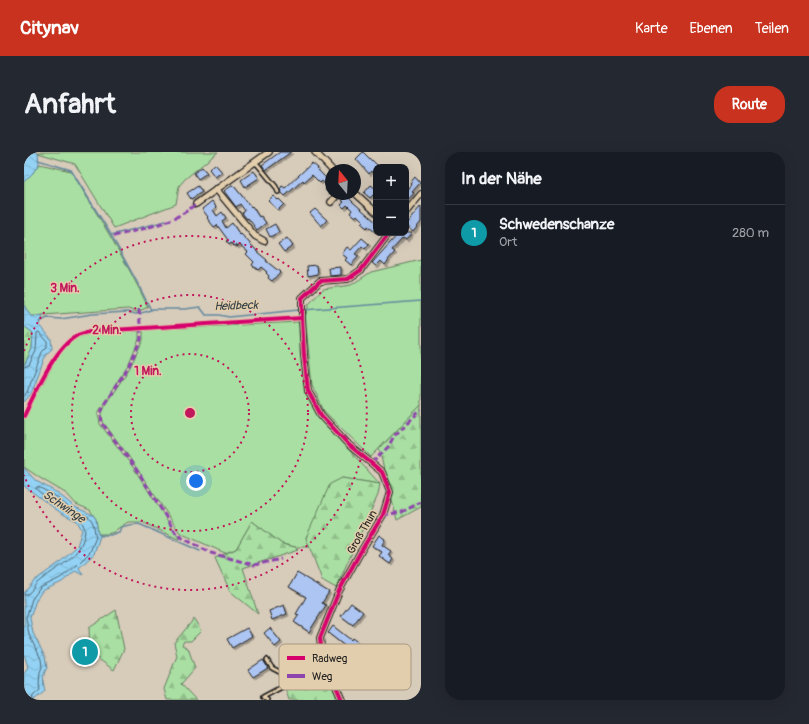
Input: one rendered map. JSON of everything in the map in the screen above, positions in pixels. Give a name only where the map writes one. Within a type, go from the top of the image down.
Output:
[{"type":"street","points":[[196,204],[268,152]]},
{"type":"street","points":[[315,152],[326,164]]},
{"type":"street","points":[[216,189],[255,236],[264,241]]},
{"type":"street","points":[[409,208],[421,194]]},
{"type":"street","points":[[361,198],[373,209]]},
{"type":"street","name":"Groß Thun","points":[[321,644],[320,638],[339,591],[360,551],[383,515],[390,492],[382,472],[349,445],[321,415],[308,392],[304,355],[302,298],[320,281],[348,279],[361,270],[387,236]]},
{"type":"street","name":"Groß Thun","points":[[338,690],[342,700]]},
{"type":"lane","points":[[254,162],[276,187],[278,192]]},
{"type":"lane","points":[[267,660],[272,668],[279,672]]},
{"type":"lane","points":[[267,700],[263,697],[279,689]]},
{"type":"path","points":[[28,392],[32,394]]},
{"type":"green space","points":[[38,152],[218,152],[185,179],[179,186],[176,204],[114,228],[75,164]]},
{"type":"green space","points":[[39,164],[71,171],[121,255],[148,307],[137,312],[128,309],[35,316],[29,314],[24,305],[24,182]]},
{"type":"green space","points":[[421,260],[421,405],[371,457],[324,411],[312,385],[305,317],[309,304],[323,289],[351,285],[371,272]]},
{"type":"green space","points":[[299,322],[305,392],[319,417],[380,484],[342,478],[306,537],[309,547],[295,547],[282,544],[252,521],[236,549],[225,553],[180,533],[127,454],[103,422],[102,414],[105,405],[129,369],[143,340],[143,330]]},
{"type":"green space","points":[[24,326],[33,333],[32,349],[24,366]]},
{"type":"green space","points":[[139,331],[139,339],[129,363],[98,413],[100,424],[133,467],[180,540],[142,522],[128,522],[114,532],[98,534],[96,519],[90,510],[76,504],[67,494],[24,467],[24,418],[55,361],[68,344],[77,337],[93,333]]},
{"type":"green space","points":[[421,405],[421,507],[397,520],[379,449]]},
{"type":"green space","points":[[342,478],[380,484],[378,495],[336,588],[322,580],[306,538],[330,484]]},
{"type":"green space","points":[[252,521],[282,544],[295,547],[298,550],[243,568],[258,614],[230,591],[215,558],[236,549]]},
{"type":"green space","points":[[116,610],[124,649],[114,670],[90,653],[89,628]]},
{"type":"green space","points":[[194,619],[201,631],[191,641],[184,641],[182,645],[188,648],[195,668],[181,684],[196,700],[167,700],[164,689],[177,656],[174,643]]},
{"type":"green space","points":[[286,690],[334,690],[338,700],[289,700]]},
{"type":"water","points":[[27,152],[38,152],[39,164],[24,182],[24,162]]},
{"type":"water","points":[[24,305],[31,315],[43,315],[40,325],[51,339],[52,349],[46,354],[31,394],[24,402],[24,366],[32,349],[33,333],[24,326]]},
{"type":"water","name":"Schwinge","points":[[24,468],[36,481],[56,492],[75,507],[93,515],[96,519],[98,534],[103,536],[100,536],[94,554],[79,568],[83,575],[75,571],[62,582],[42,591],[36,600],[30,618],[33,633],[45,657],[47,668],[43,679],[45,691],[34,700],[24,700],[24,674],[28,667],[24,654],[24,593],[34,581],[59,563],[77,546],[82,530],[77,521],[61,513],[24,486]]},
{"type":"building","points":[[280,152],[291,152],[266,170],[262,165]]},
{"type":"building","points":[[363,152],[376,164],[373,164],[373,173],[371,171],[369,174],[356,159]]},
{"type":"building","points":[[312,163],[325,177],[325,184],[322,181],[320,183],[312,175],[304,182],[303,180],[285,196],[280,189],[282,186],[285,188]]},
{"type":"building","points":[[215,164],[222,172],[215,177],[209,169]]},
{"type":"building","points":[[202,167],[207,173],[198,179],[194,173]]},
{"type":"building","points":[[254,171],[259,178],[245,187],[241,180]]},
{"type":"building","points":[[415,177],[420,183],[412,192],[414,193],[409,199],[409,187],[411,184],[410,183]]},
{"type":"building","points":[[233,185],[251,207],[252,206],[259,217],[261,216],[266,223],[257,230],[242,213],[245,211],[240,204],[236,207],[224,191]]},
{"type":"building","points":[[371,185],[373,187],[373,195],[370,198],[364,193]]},
{"type":"building","points":[[198,186],[202,192],[191,199],[187,193]]},
{"type":"building","points":[[273,196],[284,204],[278,210],[268,201]]},
{"type":"building","points":[[351,200],[373,219],[373,230],[361,223],[363,221],[357,215],[355,217],[350,213],[352,210],[347,205],[344,208],[341,205],[344,202],[342,201]]},
{"type":"building","points":[[212,201],[216,207],[213,210],[217,216],[222,212],[226,218],[222,221],[226,228],[232,223],[240,235],[241,234],[256,251],[267,260],[266,261],[280,272],[272,281],[268,278],[269,276],[266,273],[267,272],[261,267],[258,270],[252,265],[254,262],[246,254],[248,252],[240,245],[237,247],[231,243],[229,245],[226,241],[228,240],[217,225],[214,227],[207,218],[208,217],[202,209]]},
{"type":"building","points":[[421,206],[421,222],[413,232],[409,229],[409,220]]},
{"type":"building","points":[[315,209],[327,220],[321,226],[310,213]]},
{"type":"building","points":[[275,224],[279,232],[270,237],[266,229]]},
{"type":"building","points":[[409,233],[412,233],[406,240],[403,238],[392,250],[395,252],[385,265],[381,261],[376,266],[372,263],[396,236],[409,236]]},
{"type":"building","points":[[287,238],[293,246],[284,252],[278,244]]},
{"type":"building","points":[[362,238],[369,244],[365,249],[362,246],[355,254],[359,256],[351,265],[345,260],[347,258],[342,254],[347,247],[351,250]]},
{"type":"building","points":[[317,265],[318,274],[308,276],[307,266]]},
{"type":"building","points":[[341,267],[341,275],[330,276],[329,268]]},
{"type":"building","points":[[379,535],[385,539],[382,545],[391,551],[388,555],[393,559],[390,564],[379,556],[382,552],[372,546]]},
{"type":"building","points":[[297,573],[329,592],[322,603],[326,605],[309,632],[294,622],[299,615],[296,614],[306,597],[289,587]]},
{"type":"building","points":[[351,603],[363,612],[353,625],[341,616]]},
{"type":"building","points":[[284,605],[287,614],[272,620],[269,611]]},
{"type":"building","points":[[333,626],[351,640],[352,638],[360,644],[342,644],[328,633]]},
{"type":"building","points":[[247,628],[252,636],[232,648],[227,639]]},
{"type":"building","points":[[270,628],[281,642],[275,647],[264,633]]},
{"type":"building","points":[[263,660],[268,668],[253,677],[248,670]]},
{"type":"waterway","points":[[38,160],[71,170],[110,233],[151,310]]},
{"type":"waterway","points":[[111,235],[170,220]]},
{"type":"waterway","name":"Heidbeck","points":[[303,310],[421,301]]},
{"type":"waterway","name":"Heidbeck","points":[[40,322],[47,318],[61,319],[92,314],[127,312],[136,314],[153,309],[185,309],[200,307],[206,315],[229,317],[299,310]]},
{"type":"waterway","points":[[99,535],[110,535],[119,532],[121,527],[139,524],[200,551]]},
{"type":"marked path","points":[[114,236],[173,219],[196,204]]},
{"type":"marked path","points":[[139,309],[141,339],[130,364],[103,406],[101,414],[102,423],[139,473],[177,535],[211,553],[254,565],[281,559]]},
{"type":"marked path","points":[[372,463],[388,447],[394,436],[421,410]]},
{"type":"marked path","points":[[383,515],[402,512],[421,502]]},
{"type":"cycle path","points":[[321,644],[320,638],[339,591],[383,515],[390,492],[382,472],[349,445],[321,415],[308,391],[304,355],[302,298],[320,281],[348,279],[361,270],[387,236]]},
{"type":"cycle path","points":[[24,416],[39,384],[60,351],[76,336],[86,332],[302,318]]},
{"type":"cycle path","points":[[338,690],[342,700]]},
{"type":"place","name":"Schwedenschanze","points":[[85,652]]}]
